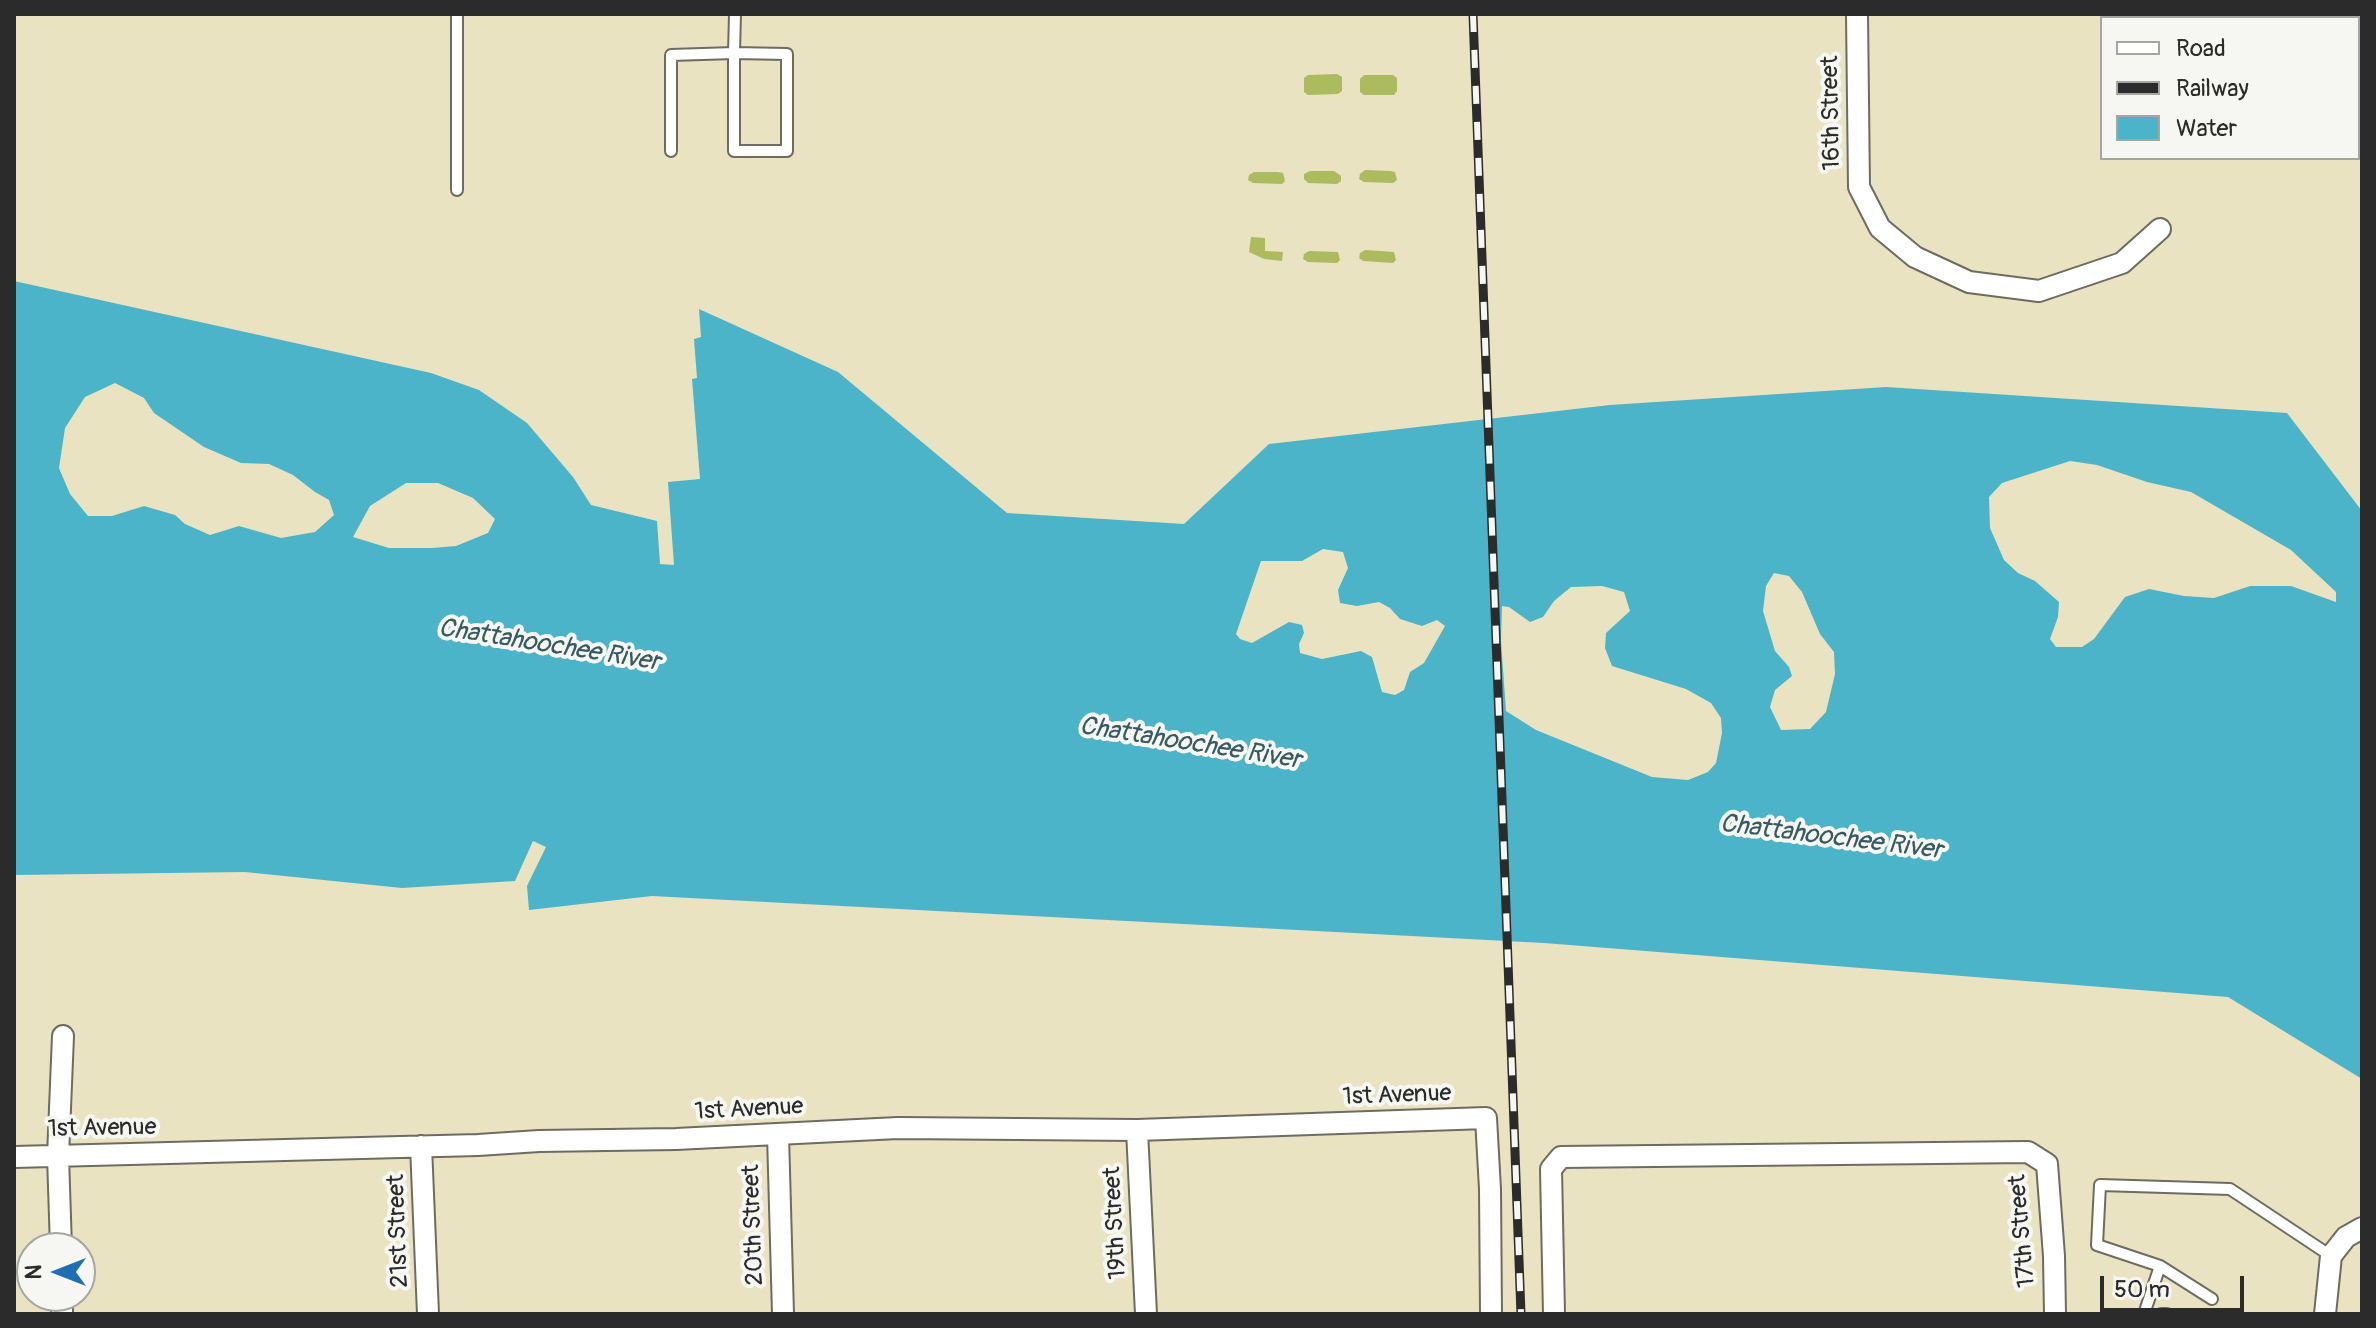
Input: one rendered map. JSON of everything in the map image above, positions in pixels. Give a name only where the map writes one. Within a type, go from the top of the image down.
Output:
[{"type":"street","name":"16th Street","points":[[1857,14],[1859,187],[1880,228],[1915,257],[1969,282],[2039,291],[2122,263],[2160,229]]},
{"type":"street","points":[[60,1232],[58,1156],[63,1036]]},
{"type":"street","name":"1st Avenue","points":[[14,1157],[778,1135],[898,1128],[1137,1130],[1486,1118],[1491,1314]]},
{"type":"street","name":"19th Street","points":[[1137,1130],[1146,1314]]},
{"type":"street","name":"20th Street","points":[[778,1135],[783,1314]]},
{"type":"street","name":"21st Street","points":[[421,1146],[428,1314]]},
{"type":"street","name":"17th Street","points":[[1554,1314],[1551,1169],[1561,1157],[2028,1152],[2047,1164],[2055,1314]]},
{"type":"street","points":[[2325,1314],[2331,1256],[2346,1237],[2362,1228]]},
{"type":"lane","points":[[457,14],[457,190]]},
{"type":"lane","points":[[671,151],[671,55],[734,53],[787,54],[787,151],[734,151],[734,53],[735,14]]},
{"type":"lane","points":[[2212,1299],[2160,1266],[2097,1245],[2100,1185],[2230,1189],[2331,1256]]},
{"type":"lane","points":[[2144,1314],[2160,1266]]},
{"type":"green space","points":[[1337,74],[1342,77],[1342,91],[1338,94],[1308,95],[1304,92],[1304,78],[1308,75]]},
{"type":"green space","points":[[1364,75],[1393,75],[1397,78],[1397,91],[1394,95],[1364,95],[1360,92],[1360,79]]},
{"type":"green space","points":[[1365,170],[1395,172],[1397,180],[1393,183],[1364,182],[1359,179]]},
{"type":"green space","points":[[1334,171],[1341,176],[1341,181],[1337,184],[1308,183],[1304,174]]},
{"type":"green space","points":[[1254,172],[1283,173],[1285,181],[1282,184],[1253,183],[1248,180]]},
{"type":"green space","points":[[1251,237],[1265,238],[1265,251],[1283,252],[1282,261],[1264,259],[1249,252]]},
{"type":"green space","points":[[1365,250],[1394,252],[1396,260],[1393,263],[1363,261],[1359,258]]},
{"type":"green space","points":[[1309,251],[1338,252],[1340,260],[1337,263],[1308,262],[1303,259]]},
{"type":"water","name":"Chattahoochee River","points":[[14,281],[431,373],[479,390],[527,423],[573,477],[591,505],[657,521],[660,564],[674,565],[668,482],[700,479],[692,379],[697,378],[694,339],[701,337],[699,309],[838,372],[1007,513],[1184,524],[1269,444],[1610,405],[1886,387],[2287,413],[2362,511],[2362,1079],[2228,997],[1544,943],[652,896],[529,910],[527,886],[546,847],[533,841],[515,881],[402,888],[245,872],[14,875]],"holes":[[[115,383],[144,398],[154,413],[204,447],[241,463],[269,464],[293,475],[329,500],[334,515],[315,532],[281,538],[239,526],[210,535],[185,524],[175,515],[144,506],[112,516],[88,516],[70,494],[59,468],[65,428],[85,397]],[[2070,461],[2097,465],[2147,482],[2191,492],[2291,550],[2336,592],[2336,602],[2291,586],[2250,586],[2214,598],[2149,589],[2125,597],[2094,639],[2082,647],[2056,647],[2050,639],[2058,617],[2059,602],[2004,560],[1990,528],[1989,497],[2002,483]],[[406,483],[438,483],[473,498],[495,519],[488,533],[456,546],[389,548],[353,537],[370,506]],[[1323,549],[1343,552],[1348,568],[1338,590],[1340,603],[1357,606],[1379,602],[1400,619],[1422,626],[1437,620],[1445,626],[1424,663],[1410,672],[1404,690],[1395,695],[1382,692],[1372,657],[1361,651],[1322,659],[1300,653],[1299,644],[1304,633],[1302,625],[1289,622],[1252,643],[1236,634],[1261,561],[1302,561]],[[1774,573],[1789,576],[1802,592],[1820,634],[1834,652],[1835,674],[1826,712],[1810,729],[1781,730],[1770,707],[1775,690],[1792,676],[1789,667],[1775,651],[1763,611],[1766,586]],[[1602,586],[1624,592],[1630,611],[1606,633],[1605,648],[1612,666],[1686,689],[1711,703],[1721,718],[1722,733],[1716,763],[1708,772],[1688,780],[1652,777],[1536,730],[1506,711],[1502,606],[1509,607],[1530,622],[1543,617],[1554,601],[1571,587]]]},
{"type":"railway","points":[[1473,14],[1521,1314]]}]
